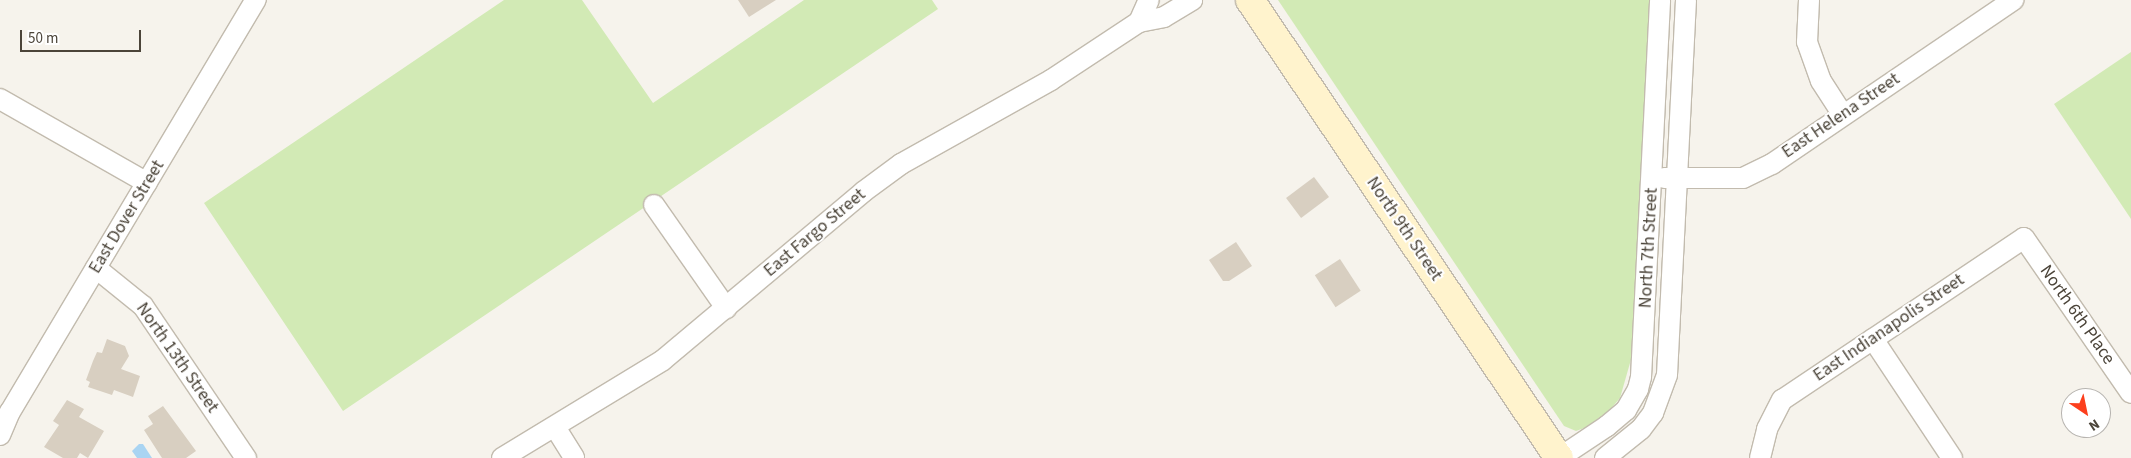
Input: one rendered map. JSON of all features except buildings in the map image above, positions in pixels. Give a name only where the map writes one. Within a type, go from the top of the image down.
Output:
[{"type":"main road","name":"North 9th Street","points":[[1250,0],[1559,458]]},
{"type":"street","name":"East Dover Street","points":[[0,435],[10,412],[256,0]]},
{"type":"street","points":[[1139,22],[1149,0]]},
{"type":"street","name":"East Fargo Street","points":[[502,458],[656,366],[894,169],[1051,80],[1139,22],[1164,17],[1192,0]]},
{"type":"street","name":"North 7th Street","points":[[1559,458],[1617,418],[1638,389],[1644,361],[1660,0]]},
{"type":"street","name":"North 7th Street","points":[[1605,458],[1641,428],[1664,389],[1669,361],[1686,0]]},
{"type":"street","points":[[1809,0],[1807,42],[1821,81],[1843,115]]},
{"type":"street","name":"East Helena Street","points":[[1652,178],[1743,178],[1772,164],[2013,0]]},
{"type":"street","points":[[0,99],[147,183]]},
{"type":"street","points":[[654,205],[726,308]]},
{"type":"street","name":"East Indianapolis Street","points":[[1760,458],[1766,429],[1782,400],[2024,238]]},
{"type":"street","name":"North 6th Place","points":[[2024,238],[2131,393]]},
{"type":"street","name":"North 13th Street","points":[[96,268],[143,306],[246,458]]},
{"type":"street","points":[[1873,339],[1952,458]]},
{"type":"street","points":[[555,427],[574,458]]},
{"type":"green space","points":[[504,0],[582,0],[653,103],[804,0],[932,0],[938,9],[343,411],[204,203]]},
{"type":"green space","points":[[1278,0],[1650,0],[1632,356],[1620,398],[1609,411],[1587,427],[1576,431],[1564,426]]},
{"type":"green space","points":[[2131,52],[2131,219],[2054,104]]},
{"type":"water","points":[[139,444],[143,444],[152,458],[137,458],[132,451]]}]
